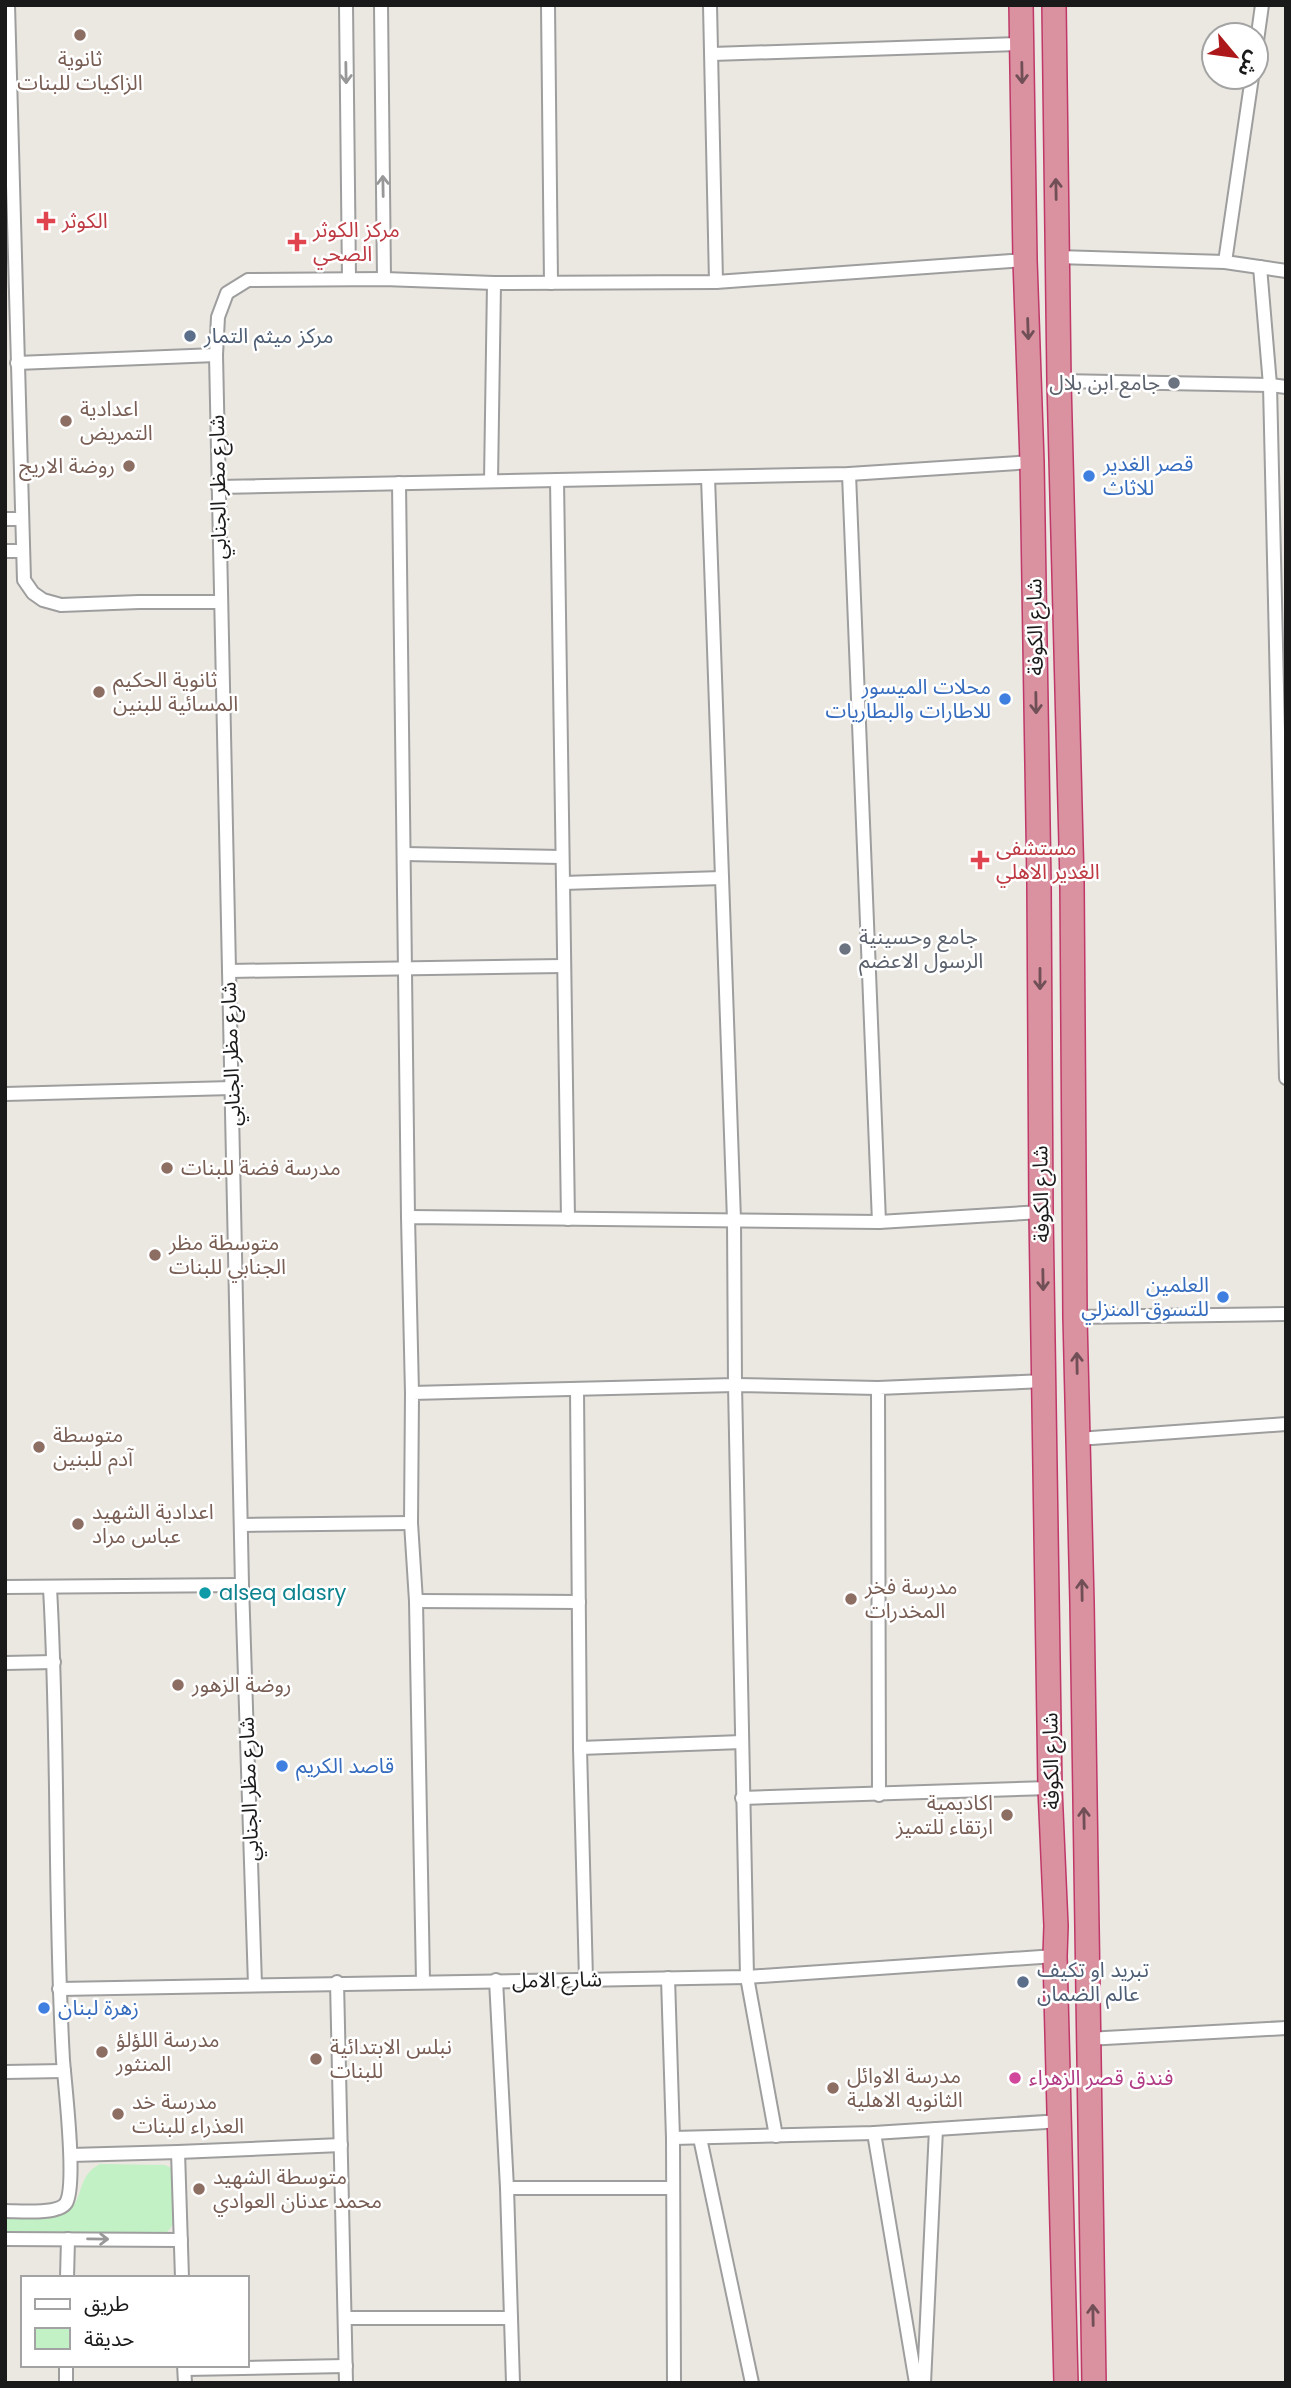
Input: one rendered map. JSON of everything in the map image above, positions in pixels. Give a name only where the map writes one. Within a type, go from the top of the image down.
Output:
[{"type":"highway","name":"شارع الكوفة","points":[[1021,5],[1038,811],[1050,1788],[1056,1926],[1066,2383]]},
{"type":"highway","name":"شارع الكوفة","points":[[1054,5],[1059,381],[1073,976],[1075,1317],[1094,2383]]},
{"type":"highway","points":[[1038,811],[1048,842],[1053,875],[1064,875],[1071,860]]},
{"type":"highway","points":[[1039,938],[1044,922],[1050,919],[1061,922],[1064,960],[1073,976]]},
{"type":"highway","points":[[1054,1862],[1065,1870],[1071,1870],[1078,1868],[1085,1857]]},
{"type":"highway","points":[[1056,1926],[1069,1914],[1080,1917],[1087,1926]]},
{"type":"street","points":[[8,5],[8,139],[24,580],[33,593],[43,600],[61,605],[139,601],[220,602]]},
{"type":"street","points":[[346,5],[349,279],[551,283],[716,282],[1026,260]]},
{"type":"street","points":[[381,5],[384,279]]},
{"type":"street","points":[[548,5],[551,283]]},
{"type":"street","points":[[710,5],[716,282]]},
{"type":"street","points":[[712,54],[1021,44]]},
{"type":"street","points":[[1225,262],[1250,91]]},
{"type":"street","points":[[1057,257],[1225,262],[1286,271]]},
{"type":"street","points":[[1260,267],[1270,385],[1272,474],[1280,566],[1286,1078]]},
{"type":"street","name":"شارع مظر الجنابي","points":[[255,1985],[242,1585],[220,602],[216,355],[218,317],[227,293],[248,280],[349,279]]},
{"type":"street","points":[[491,481],[494,282]]},
{"type":"street","points":[[17,363],[216,355]]},
{"type":"street","points":[[1059,381],[1286,387]]},
{"type":"street","points":[[218,487],[849,474],[1032,461]]},
{"type":"street","points":[[849,474],[879,1222]]},
{"type":"street","points":[[1272,474],[1286,475]]},
{"type":"street","points":[[708,477],[734,1220],[747,1977],[776,2136]]},
{"type":"street","points":[[557,480],[568,1219]]},
{"type":"street","points":[[399,483],[412,1392],[411,1523],[416,1601],[423,1981]]},
{"type":"street","points":[[5,519],[21,519]]},
{"type":"street","points":[[5,551],[22,551]]},
{"type":"street","points":[[404,854],[562,857]]},
{"type":"street","points":[[563,883],[722,878]]},
{"type":"street","points":[[229,971],[564,966]]},
{"type":"street","points":[[5,1094],[232,1088]]},
{"type":"street","points":[[408,1217],[879,1222],[1041,1212]]},
{"type":"street","points":[[1075,1317],[1286,1314]]},
{"type":"street","points":[[412,1392],[735,1385],[878,1388],[1045,1381]]},
{"type":"street","points":[[878,1388],[878,1795]]},
{"type":"street","points":[[578,1390],[580,1748],[586,1979]]},
{"type":"street","points":[[1078,1439],[1286,1424]]},
{"type":"street","points":[[242,1525],[411,1523]]},
{"type":"street","points":[[5,1587],[242,1585]]},
{"type":"street","points":[[5,2211],[61,2208],[69,2196],[71,2155],[59,1989],[54,1662],[50,1588]]},
{"type":"street","points":[[416,1601],[579,1602]]},
{"type":"street","points":[[5,1663],[54,1662]]},
{"type":"street","points":[[580,1748],[741,1742]]},
{"type":"street","points":[[742,1798],[1050,1788]]},
{"type":"street","name":"شارع الامل","points":[[59,1989],[337,1982],[747,1977],[1055,1956]]},
{"type":"street","points":[[668,1978],[673,2138],[674,2383]]},
{"type":"street","points":[[496,1980],[507,2188],[513,2383]]},
{"type":"street","points":[[337,1982],[346,2383]]},
{"type":"street","points":[[1087,2039],[1286,2028]]},
{"type":"street","points":[[5,2072],[64,2071]]},
{"type":"street","points":[[673,2138],[874,2133],[1061,2121]]},
{"type":"street","points":[[924,2383],[936,2129]]},
{"type":"street","points":[[874,2133],[916,2383]]},
{"type":"street","points":[[700,2138],[751,2383]]},
{"type":"street","points":[[71,2155],[341,2146]]},
{"type":"street","points":[[178,2152],[182,2276]]},
{"type":"street","points":[[507,2188],[672,2188]]},
{"type":"street","points":[[5,2239],[181,2240]]},
{"type":"street","points":[[67,2276],[68,2239]]},
{"type":"street","points":[[345,2318],[511,2318]]},
{"type":"street","points":[[185,2372],[346,2366]]},
{"type":"green space","points":[[100,2164],[165,2165],[171,2168],[174,2175],[174,2223],[166,2234],[5,2236],[5,2214],[64,2213],[71,2209],[87,2175]]},
{"type":"place","name":"ثانوية الزاكيات للبنات","points":[[80,35]]},
{"type":"place","name":"الكوثر","points":[[46,221]]},
{"type":"place","name":"مركز الكوثر الصحي","points":[[297,242]]},
{"type":"place","name":"مركز ميثم التمار","points":[[190,336]]},
{"type":"place","name":"جامع ابن بلال","points":[[1174,383]]},
{"type":"place","name":"اعدادية التمريض","points":[[66,421]]},
{"type":"place","name":"روضة الاريج","points":[[129,466]]},
{"type":"place","name":"قصر الغدير للاثاث","points":[[1089,476]]},
{"type":"place","name":"ثانوية الحكيم المسائية للبنين","points":[[99,692]]},
{"type":"place","name":"محلات الميسور للاطارات والبطاريات","points":[[1005,699]]},
{"type":"place","name":"مستشفى الغدير الاهلي","points":[[980,860]]},
{"type":"place","name":"جامع وحسينية الرسول الاعضم","points":[[845,949]]},
{"type":"place","name":"مدرسة فضة للبنات","points":[[167,1168]]},
{"type":"place","name":"متوسطة مظر الجنابي للبنات","points":[[155,1255]]},
{"type":"place","name":"العلمين للتسوق المنزلي","points":[[1223,1297]]},
{"type":"place","name":"متوسطة آدم للبنين","points":[[39,1447]]},
{"type":"place","name":"اعدادية الشهيد عباس مراد","points":[[78,1524]]},
{"type":"place","name":"alseq alasry","points":[[205,1593]]},
{"type":"place","name":"مدرسة فخر المخدرات","points":[[851,1599]]},
{"type":"place","name":"روضة الزهور","points":[[178,1685]]},
{"type":"place","name":"قاصد الكريم","points":[[282,1766]]},
{"type":"place","name":"اكاديمية ارتقاء للتميز","points":[[1007,1815]]},
{"type":"place","name":"تبريد او تكيف عالم الضمان","points":[[1023,1982]]},
{"type":"place","name":"زهرة لبنان","points":[[44,2008]]},
{"type":"place","name":"مدرسة اللؤلؤ المنثور","points":[[102,2052]]},
{"type":"place","name":"نبلس الابتدائية للبنات","points":[[316,2059]]},
{"type":"place","name":"فندق قصر الزهراء","points":[[1015,2078]]},
{"type":"place","name":"مدرسة الاوائل الثانويه الاهلية","points":[[833,2088]]},
{"type":"place","name":"مدرسة خد العذراء للبنات","points":[[118,2114]]},
{"type":"place","name":"متوسطة الشهيد محمد عدنان العوادي","points":[[199,2189]]}]
